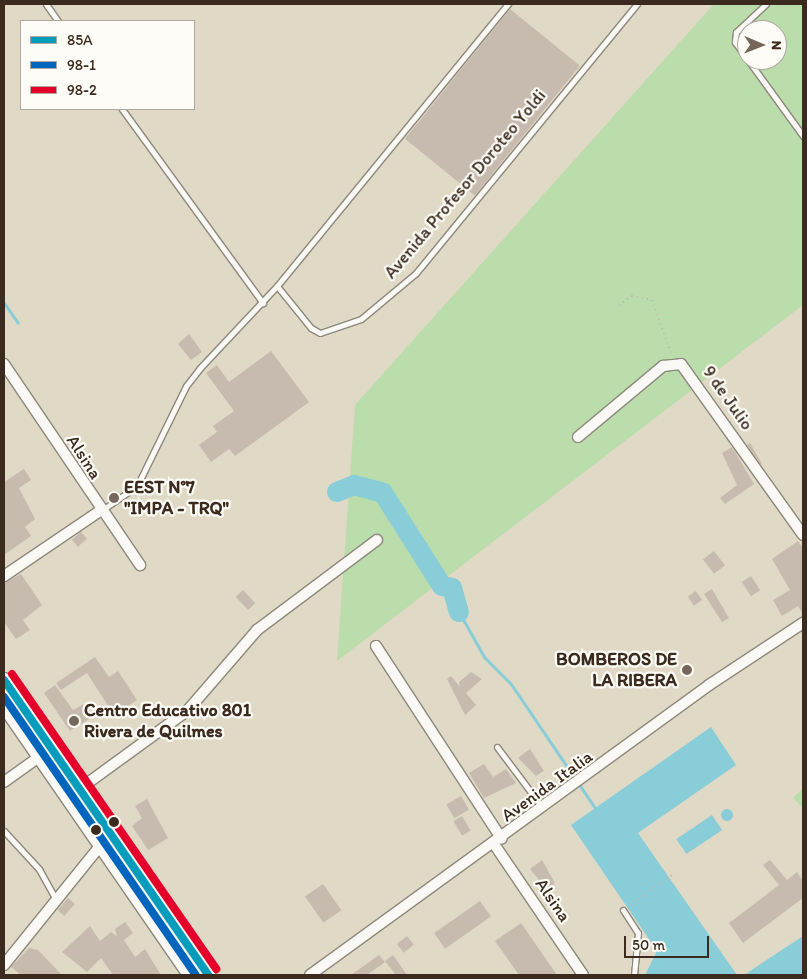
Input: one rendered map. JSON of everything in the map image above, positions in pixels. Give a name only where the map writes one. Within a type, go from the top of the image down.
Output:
[{"type":"main road","points":[[4,680],[78,790],[108,848],[190,975]]},
{"type":"main road","points":[[4,705],[39,757],[98,829]]},
{"type":"main road","points":[[108,848],[208,975]]},
{"type":"street","points":[[578,437],[663,366],[674,363]]},
{"type":"street","name":"9 de Julio","points":[[674,363],[686,367],[803,535]]},
{"type":"street","name":"Alsina","points":[[4,365],[100,511],[140,565]]},
{"type":"street","points":[[4,576],[100,511]]},
{"type":"street","points":[[78,790],[188,710],[257,630],[377,540]]},
{"type":"street","name":"Avenida Italia","points":[[310,975],[587,779],[710,685],[803,623]]},
{"type":"street","name":"Alsina","points":[[376,646],[583,975]]},
{"type":"street","points":[[4,782],[39,757]]},
{"type":"street","points":[[4,965],[56,900],[108,848]]},
{"type":"lane","points":[[46,4],[57,20]]},
{"type":"lane","points":[[100,511],[138,486],[186,386],[263,303],[508,4]]},
{"type":"lane","name":"Avenida Profesor Doroteo Yoldi","points":[[277,286],[311,328],[320,333],[361,319],[416,273],[637,4]]},
{"type":"lane","points":[[766,4],[736,32],[735,42],[803,136]]},
{"type":"lane","points":[[123,110],[263,303]]},
{"type":"lane","points":[[497,747],[543,810]]},
{"type":"lane","points":[[4,831],[39,869],[56,900]]},
{"type":"lane","points":[[625,908],[638,933],[634,975]]},
{"type":"path","points":[[619,305],[632,296],[652,300],[674,363]]},
{"type":"path","points":[[625,908],[674,873]]},
{"type":"green space","points":[[714,4],[803,4],[803,305],[337,661],[355,405]]},
{"type":"green space","points":[[803,788],[803,808],[793,798]]},
{"type":"water","points":[[711,727],[736,765],[638,833],[737,975],[645,975],[657,951],[571,825]]},
{"type":"water","points":[[727,809],[733,815],[727,821],[721,815]]},
{"type":"water","points":[[712,815],[722,830],[686,854],[676,839]]},
{"type":"water","points":[[803,936],[803,975],[744,975]]},
{"type":"building","points":[[510,9],[580,66],[475,195],[405,139]]},
{"type":"building","points":[[189,334],[202,352],[191,360],[178,344]]},
{"type":"building","points":[[271,351],[309,402],[235,456],[229,449],[211,462],[199,445],[217,432],[213,426],[234,411],[206,373],[217,365],[229,382]]},
{"type":"building","points":[[750,443],[762,464],[761,465],[747,445]]},
{"type":"building","points":[[732,447],[754,484],[725,504],[720,498],[737,485],[722,453]]},
{"type":"building","points":[[24,469],[31,480],[19,488],[35,519],[25,527],[31,536],[4,555],[4,482]]},
{"type":"building","points":[[81,532],[87,539],[78,547],[72,540]]},
{"type":"building","points":[[798,541],[803,548],[803,614],[798,606],[782,616],[773,600],[790,590],[772,559]]},
{"type":"building","points":[[714,551],[725,565],[714,574],[703,560]]},
{"type":"building","points":[[21,574],[42,605],[23,620],[30,630],[16,639],[4,622],[4,583]]},
{"type":"building","points":[[751,576],[760,590],[751,596],[742,582]]},
{"type":"building","points":[[712,589],[729,618],[722,622],[704,594]]},
{"type":"building","points":[[243,590],[255,603],[248,610],[236,597]]},
{"type":"building","points":[[696,591],[702,600],[694,606],[688,597]]},
{"type":"building","points":[[95,657],[109,677],[118,671],[137,700],[114,715],[87,673],[61,690],[56,683]]},
{"type":"building","points":[[471,672],[482,679],[466,693],[476,705],[465,715],[447,679],[451,676],[460,687],[459,682]]},
{"type":"building","points":[[55,685],[73,710],[84,704],[92,717],[70,731],[44,693]]},
{"type":"building","points":[[530,749],[544,771],[536,776],[518,758]]},
{"type":"building","points":[[484,764],[493,777],[506,769],[516,783],[484,798],[469,773]]},
{"type":"building","points":[[461,796],[469,810],[454,818],[446,804]]},
{"type":"building","points":[[147,799],[168,838],[148,850],[132,826],[142,818],[135,806]]},
{"type":"building","points":[[462,816],[471,831],[462,836],[453,821]]},
{"type":"building","points":[[542,860],[555,883],[547,889],[530,869]]},
{"type":"building","points":[[770,860],[787,880],[797,872],[803,881],[803,898],[743,943],[729,923],[779,885],[763,865]]},
{"type":"building","points":[[323,884],[341,910],[323,923],[305,897]]},
{"type":"building","points":[[68,898],[75,904],[64,916],[58,910]]},
{"type":"building","points":[[480,901],[491,917],[445,949],[434,933]]},
{"type":"building","points":[[125,922],[133,933],[124,940],[135,957],[145,949],[161,975],[113,975],[101,958],[87,972],[62,952],[90,926],[100,941],[111,932],[117,936],[115,929]]},
{"type":"building","points":[[521,923],[557,975],[519,975],[495,941]]},
{"type":"building","points":[[407,936],[414,945],[404,953],[397,944]]},
{"type":"building","points":[[29,948],[38,950],[62,975],[21,975],[11,967]]},
{"type":"building","points":[[379,955],[385,962],[367,975],[351,975]]},
{"type":"building","points":[[393,955],[407,975],[396,975],[385,961]]},
{"type":"waterway","points":[[4,303],[18,323]]},
{"type":"waterway","points":[[337,492],[354,485],[383,493],[442,586],[452,588],[459,612]]},
{"type":"waterway","points":[[459,612],[484,657],[511,684],[595,808]]},
{"type":"transit line","name":"98-2","points":[[12,674],[216,969]]},
{"type":"transit line","name":"85A","points":[[4,680],[208,975]]},
{"type":"transit line","name":"98-1","points":[[4,697],[196,975]]},
{"type":"place","name":"EEST N°7 \"IMPA - TRQ\"","points":[[114,498]]},
{"type":"place","name":"BOMBEROS DE LA RIBERA","points":[[687,670]]},
{"type":"place","name":"Centro Educativo 801 Rivera de Quilmes","points":[[74,721]]}]
